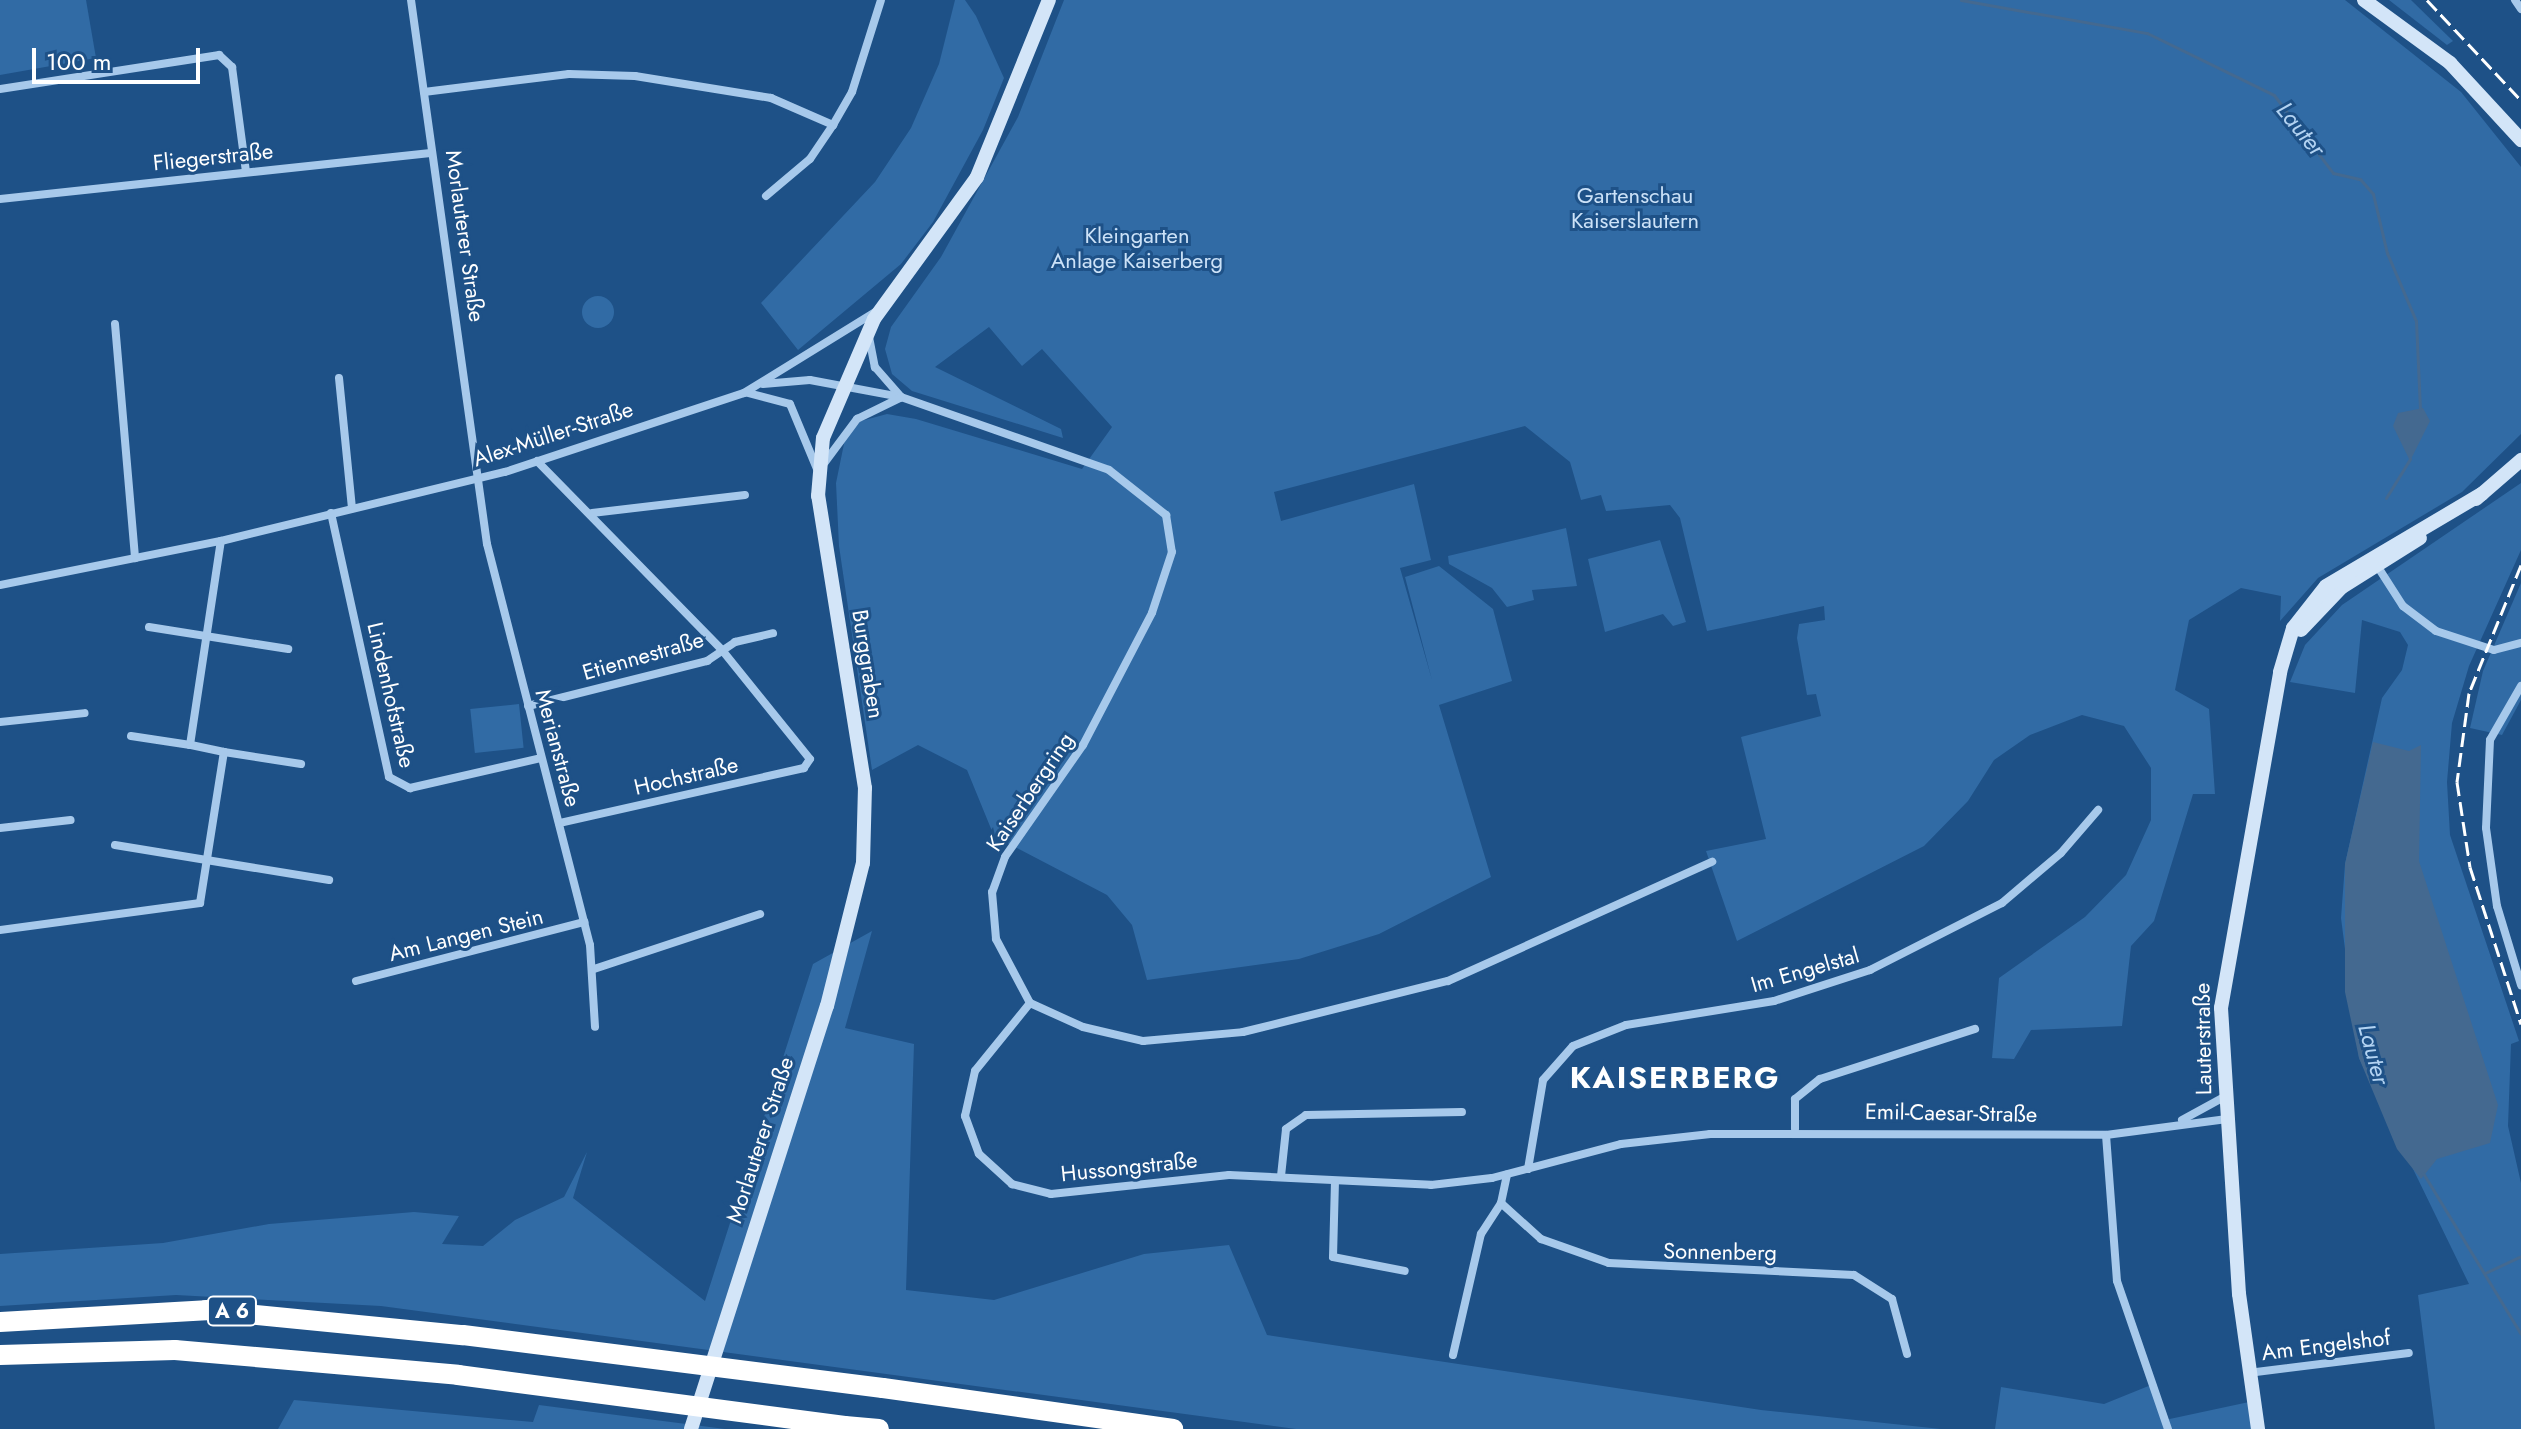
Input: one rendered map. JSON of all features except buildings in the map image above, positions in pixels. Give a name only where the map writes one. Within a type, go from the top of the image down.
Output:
[{"type":"highway","name":"A 6","points":[[0,1322],[206,1310],[463,1335],[883,1388],[1173,1429]]},
{"type":"highway","name":"A 6","points":[[0,1355],[175,1350],[458,1375],[879,1429]]},
{"type":"main road","name":"Burggraben","points":[[863,863],[865,788],[819,473],[840,384],[869,329],[977,177],[1049,0]]},
{"type":"main road","points":[[2364,0],[2443,58],[2521,140]]},
{"type":"main road","name":"Lauterstraße","points":[[2285,653],[2321,606],[2376,564],[2483,493],[2521,460]]},
{"type":"main road","name":"Lauterstraße","points":[[2258,1429],[2248,1373],[2227,1119],[2224,976],[2285,653],[2311,602],[2357,563],[2483,493]]},
{"type":"main road","points":[[2357,563],[2376,564]]},
{"type":"main road","name":"Morlauterer Straße","points":[[691,1429],[827,1006],[863,863]]},
{"type":"street","name":"Morlauterer Straße","points":[[411,0],[478,478]]},
{"type":"street","points":[[766,196],[810,159],[833,125],[852,92],[881,0]]},
{"type":"street","points":[[2515,0],[2521,9]]},
{"type":"street","points":[[0,89],[219,55],[232,67],[246,172]]},
{"type":"street","points":[[424,92],[569,74],[635,76],[758,95],[833,125]]},
{"type":"street","name":"Fliegerstraße","points":[[0,199],[431,153]]},
{"type":"street","name":"Alex-Müller-Straße","points":[[0,585],[221,541],[537,461],[744,393],[886,306]]},
{"type":"street","points":[[115,324],[135,558]]},
{"type":"street","points":[[819,473],[857,419],[901,397],[875,367],[869,329]]},
{"type":"street","points":[[339,378],[352,508]]},
{"type":"street","name":"Alex-Müller-Straße","points":[[763,384],[840,384]]},
{"type":"street","name":"Kaiserbergring","points":[[840,384],[901,397],[1109,470],[1153,498],[1170,533],[1163,589],[1127,665],[1083,745],[1005,857],[992,892],[996,939],[1030,1003]]},
{"type":"street","name":"Burggraben","points":[[744,393],[790,404],[819,473]]},
{"type":"street","points":[[537,461],[592,513],[722,650],[773,633]]},
{"type":"street","name":"Merianstraße","points":[[478,478],[528,706],[584,922],[594,969],[595,1027]]},
{"type":"street","points":[[592,513],[745,495]]},
{"type":"street","name":"Lindenhofstraße","points":[[331,513],[389,777],[410,788],[541,758]]},
{"type":"street","points":[[190,745],[221,541]]},
{"type":"street","points":[[2376,564],[2403,606],[2436,631],[2494,650],[2521,643]]},
{"type":"street","points":[[149,627],[288,649]]},
{"type":"street","name":"Etiennestraße","points":[[528,706],[707,661],[722,650]]},
{"type":"street","name":"Hochstraße","points":[[559,823],[804,768],[809,753],[722,650]]},
{"type":"street","points":[[2521,686],[2490,740],[2486,828],[2497,906],[2521,985]]},
{"type":"street","points":[[0,722],[85,713]]},
{"type":"street","points":[[131,736],[301,764]]},
{"type":"street","points":[[0,930],[191,909],[200,903],[224,752]]},
{"type":"street","name":"Im Engelstal","points":[[1528,1169],[1531,1132],[1543,1080],[1573,1046],[1626,1025],[1774,1001],[1882,965],[2012,895],[2098,810]]},
{"type":"street","points":[[0,828],[71,820]]},
{"type":"street","points":[[115,845],[329,880]]},
{"type":"street","points":[[1030,1003],[1083,1027],[1143,1041],[1243,1032],[1448,981],[1712,862]]},
{"type":"street","points":[[594,969],[760,914]]},
{"type":"street","name":"Am Langen Stein","points":[[356,981],[584,922]]},
{"type":"street","name":"Hussongstraße","points":[[1030,1003],[966,1094],[968,1135],[992,1170],[1051,1194],[1172,1177],[1281,1176],[1335,1181],[1470,1182]]},
{"type":"street","name":"Emil-Caesar-Straße","points":[[1795,1129],[1795,1099],[1820,1079],[1975,1029]]},
{"type":"street","name":"Emil-Caesar-Straße","points":[[2178,1123],[2226,1096]]},
{"type":"street","points":[[1281,1176],[1286,1129],[1306,1115],[1462,1112]]},
{"type":"street","name":"Emil-Caesar-Straße","points":[[1470,1182],[1621,1144],[1795,1129],[2106,1135],[2178,1123],[2227,1119]]},
{"type":"street","points":[[2106,1135],[2117,1281],[2168,1429]]},
{"type":"street","points":[[1453,1355],[1481,1234],[1501,1203],[1507,1175]]},
{"type":"street","points":[[1335,1181],[1333,1257],[1405,1271]]},
{"type":"street","name":"Sonnenberg","points":[[1501,1203],[1541,1239],[1609,1263],[1854,1275],[1892,1299],[1907,1354]]},
{"type":"street","name":"Am Engelshof","points":[[2248,1373],[2409,1353]]},
{"type":"green space","points":[[0,0],[86,0],[96,58],[0,75]]},
{"type":"green space","points":[[955,0],[965,0],[976,16],[1004,78],[983,130],[933,222],[901,264],[798,350],[761,303],[875,182],[911,128],[939,64]]},
{"type":"green space","points":[[1064,0],[2345,0],[2461,92],[2521,167],[2521,434],[2462,492],[2318,578],[2280,621],[2281,596],[2241,588],[2189,620],[2175,690],[2209,709],[2215,794],[2193,794],[2154,921],[2131,946],[2122,1026],[2031,1030],[2014,1059],[1992,1058],[1999,978],[2085,917],[2126,875],[2151,820],[2151,768],[2124,726],[2082,715],[2030,735],[1994,760],[1968,801],[1924,846],[1737,941],[1706,851],[1766,839],[1741,737],[1821,716],[1816,694],[1807,695],[1797,638],[1799,624],[1825,620],[1824,606],[1707,631],[1680,518],[1670,505],[1606,511],[1601,495],[1581,500],[1570,462],[1525,426],[1274,492],[1281,521],[1414,484],[1431,560],[1400,568],[1432,680],[1405,577],[1439,566],[1493,609],[1512,681],[1439,705],[1491,877],[1379,934],[1299,959],[1147,980],[1132,925],[1107,895],[994,836],[967,770],[918,745],[872,770],[839,546],[836,483],[845,439],[861,421],[887,414],[916,419],[1082,469],[1112,427],[1042,349],[1022,366],[989,327],[935,367],[1061,429],[1063,438],[912,391],[892,374],[885,349],[891,327],[941,257],[1018,117]]},
{"type":"green space","points":[[2389,0],[2411,0],[2453,41],[2447,45]]},
{"type":"green space","points":[[598,296],[610,300],[614,312],[610,324],[598,328],[586,324],[582,312],[586,300]]},
{"type":"green space","points":[[2521,483],[2521,550],[2469,666],[2452,723],[2447,782],[2450,835],[2519,1041],[2511,1044],[2508,1126],[2521,1183],[2521,1429],[2435,1429],[2418,1295],[2469,1284],[2359,1058],[2341,918],[2345,864],[2382,698],[2402,670],[2408,645],[2400,632],[2362,620],[2355,693],[2290,682],[2305,645],[2342,605]]},
{"type":"green space","points":[[1566,528],[1577,586],[1532,590],[1534,600],[1507,607],[1492,588],[1449,564],[1448,556]]},
{"type":"green space","points":[[1660,540],[1686,622],[1673,626],[1663,614],[1605,632],[1588,559]]},
{"type":"green space","points":[[2521,583],[2521,700],[2502,735],[2470,728],[2483,671]]},
{"type":"green space","points":[[519,704],[524,748],[475,753],[470,709]]},
{"type":"green space","points":[[872,931],[845,1028],[914,1044],[906,1290],[994,1300],[1144,1254],[1229,1245],[1267,1335],[1761,1410],[1941,1429],[1296,1429],[381,1306],[176,1295],[0,1306],[0,1254],[163,1243],[269,1224],[414,1212],[459,1216],[442,1244],[483,1246],[515,1220],[564,1197],[587,1152],[573,1198],[705,1301],[813,964]]},
{"type":"green space","points":[[2151,1385],[2165,1420],[2249,1402],[2254,1429],[1995,1429],[2001,1387],[2104,1404]]},
{"type":"green space","points":[[294,1400],[533,1422],[539,1405],[725,1429],[278,1429]]},
{"type":"water","points":[[2423,408],[2430,421],[2410,461],[2393,426],[2398,413]]},
{"type":"water","points":[[2373,742],[2409,751],[2421,745],[2419,861],[2498,1105],[2490,1143],[2437,1159],[2421,1179],[2397,1149],[2359,1058],[2345,992],[2345,864]]},
{"type":"waterway","name":"Lauter","points":[[1961,0],[2147,33],[2274,95],[2333,173],[2360,179],[2373,194],[2387,253],[2416,321],[2420,409]]},
{"type":"waterway","name":"Lauter","points":[[2386,498],[2410,459]]},
{"type":"waterway","name":"Lauter","points":[[2423,1173],[2521,1334]]},
{"type":"waterway","points":[[2485,1273],[2521,1256]]},
{"type":"railway","points":[[2427,0],[2521,100]]},
{"type":"railway","points":[[2521,565],[2469,693],[2457,782],[2470,867],[2521,1024]]},
{"type":"district","name":"KAISERBERG","points":[[1675,1078]]},
{"type":"park label","name":"Gartenschau Kaiserslautern","points":[[1635,208]]},
{"type":"park label","name":"Kleingarten Anlage Kaiserberg","points":[[1137,248]]}]
